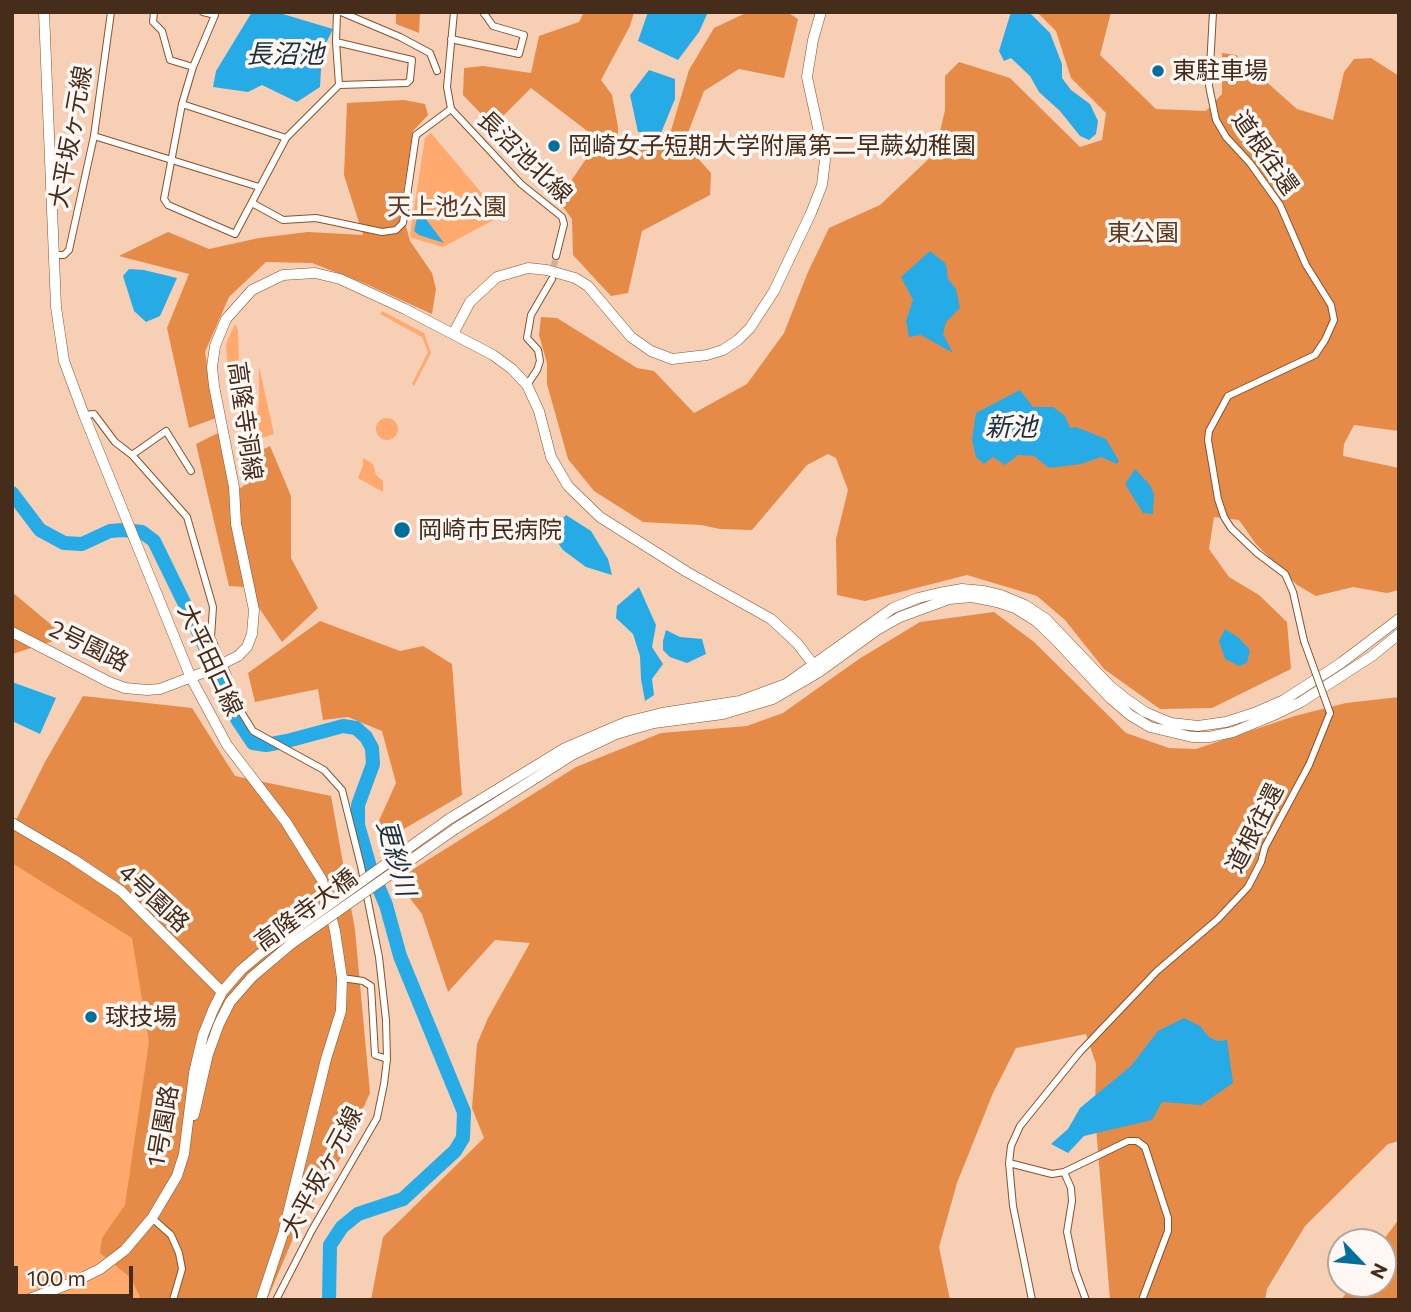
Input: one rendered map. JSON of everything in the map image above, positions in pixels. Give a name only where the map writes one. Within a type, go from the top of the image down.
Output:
[{"type":"street","name":"大平田口線","points":[[44,12],[55,307],[64,361],[83,415],[191,678],[227,745],[286,822],[322,880],[335,931],[342,978],[341,1011],[283,1234],[261,1300]]},
{"type":"street","name":"大平坂ヶ元線","points":[[54,255],[64,255],[69,250],[94,136],[111,12]]},
{"type":"street","points":[[154,12],[153,22],[162,31],[170,60],[193,66]]},
{"type":"street","points":[[203,12],[215,13],[193,66],[182,104],[164,199],[168,205],[235,234],[286,138],[339,85],[407,83],[410,80],[412,60],[337,41]]},
{"type":"street","points":[[339,85],[339,12],[400,37],[430,53],[437,71]]},
{"type":"street","points":[[454,12],[451,39],[519,54],[524,35],[493,26],[483,12]]},
{"type":"street","points":[[453,334],[470,302],[497,277],[527,268],[547,270],[575,278],[588,286],[631,337],[651,351],[672,359],[707,355],[723,350],[738,340],[750,328],[774,291],[822,185],[825,160],[807,77],[821,12]]},
{"type":"street","name":"道根往還","points":[[1009,1163],[1011,1146],[1020,1126],[1079,1053],[1157,971],[1219,919],[1248,887],[1261,862],[1265,847],[1309,765],[1330,713],[1304,641],[1293,592],[1285,574],[1257,553],[1231,527],[1224,517],[1216,488],[1209,431],[1228,396],[1315,355],[1334,320],[1331,305],[1306,265],[1280,205],[1250,163],[1226,137],[1216,120],[1209,86],[1213,12]]},
{"type":"street","name":"長沼池北線","points":[[451,39],[447,87],[451,109],[521,184],[562,217],[564,224],[556,256]]},
{"type":"street","points":[[182,104],[286,138]]},
{"type":"street","points":[[252,203],[283,220],[316,218],[382,232],[396,230],[403,223],[416,135],[451,109]]},
{"type":"street","points":[[94,136],[260,187]]},
{"type":"street","name":"高隆寺洞線","points":[[238,656],[247,647],[254,624],[254,610],[236,524],[234,487],[212,367],[219,332],[246,295],[267,281],[283,275],[315,273],[340,279],[481,348],[512,369],[527,385]]},
{"type":"street","points":[[552,279],[531,315],[527,338],[528,343],[538,350],[540,361],[527,385],[540,411],[551,457],[568,486],[600,517],[687,572],[771,619],[797,643],[817,669]]},
{"type":"street","name":"大平坂ヶ元線","points":[[83,415],[94,414],[115,442],[132,456],[187,517],[213,607],[211,638],[228,676],[232,697],[253,732],[324,771],[342,790],[361,866],[379,957],[386,1020],[387,1059],[377,1118],[276,1300]]},
{"type":"street","points":[[132,456],[166,431],[191,471]]},
{"type":"street","points":[[817,669],[861,629],[892,608],[939,593],[962,589],[984,591],[1025,605],[1046,619],[1110,686],[1145,712],[1171,723],[1198,726],[1226,722],[1284,700],[1399,619]]},
{"type":"street","points":[[817,669],[900,617],[949,599],[972,597],[1015,608],[1036,621],[1130,716],[1150,727],[1175,734],[1209,737],[1233,732],[1301,702],[1372,656],[1399,634]]},
{"type":"street","name":"2号園路","points":[[12,632],[125,688],[160,689],[238,656]]},
{"type":"street","name":"高隆寺大橋","points":[[241,970],[449,819],[565,748],[626,722],[662,713],[740,701],[817,669]]},
{"type":"street","name":"高隆寺大橋","points":[[188,1132],[198,1104],[208,1054],[230,1002],[252,976],[291,944],[455,829],[572,755],[616,734],[654,723],[723,713],[773,699],[817,669]]},
{"type":"street","name":"4号園路","points":[[12,823],[121,891],[222,992]]},
{"type":"street","name":"1号園路","points":[[27,1300],[100,1269],[125,1250],[152,1218],[177,1176],[188,1132],[194,1073],[203,1035],[222,992],[241,970]]},
{"type":"street","points":[[342,978],[363,981],[371,986],[375,1055],[387,1059]]},
{"type":"street","points":[[1032,1300],[1013,1206],[1009,1163],[1052,1174],[1064,1172],[1128,1141],[1137,1141],[1145,1147],[1168,1218],[1168,1231],[1142,1300]]},
{"type":"street","points":[[1064,1172],[1071,1188],[1072,1201],[1067,1232],[1074,1270],[1086,1300]]},
{"type":"street","points":[[152,1218],[172,1235],[179,1253],[182,1269],[173,1300]]},
{"type":"green space","points":[[396,12],[420,12],[419,33],[396,24]]},
{"type":"green space","points":[[584,12],[634,12],[630,26],[601,80],[612,95],[618,127],[618,146],[634,152],[670,134],[689,70],[714,28],[748,12],[787,12],[798,19],[784,78],[739,69],[704,91],[684,143],[711,173],[710,195],[642,231],[628,293],[611,296],[573,255],[572,219],[558,200],[599,140],[531,88],[493,126],[463,95],[464,68],[483,66],[531,73],[539,36],[579,22]]},
{"type":"green space","name":"東公園","points":[[1037,12],[1111,12],[1100,55],[1156,109],[1206,111],[1222,94],[1222,53],[1236,55],[1297,109],[1333,120],[1344,72],[1354,59],[1371,58],[1399,76],[1399,431],[1354,425],[1344,444],[1343,456],[1399,468],[1399,590],[1387,593],[1353,587],[1316,596],[1297,585],[1256,544],[1239,520],[1214,517],[1209,549],[1229,577],[1259,595],[1287,622],[1291,669],[1212,708],[1160,709],[1104,669],[1065,620],[1037,596],[967,575],[865,601],[837,595],[836,539],[848,490],[836,458],[828,454],[807,465],[752,530],[643,522],[594,491],[568,459],[547,384],[547,363],[539,335],[541,317],[557,318],[637,368],[654,371],[694,413],[747,384],[784,333],[829,228],[880,205],[935,153],[945,110],[945,76],[959,62],[1010,78],[1080,147],[1102,140],[1106,113],[1071,78],[1056,31]]},
{"type":"green space","points":[[404,100],[425,104],[428,115],[413,131],[401,208],[410,241],[432,273],[436,289],[432,314],[312,263],[266,262],[229,297],[205,352],[216,418],[189,428],[167,328],[189,274],[119,256],[168,232],[209,249],[259,238],[308,232],[363,235],[344,175],[347,103]]},
{"type":"green space","name":"天上池公園","points":[[431,133],[501,216],[443,247],[412,238],[410,234],[425,138]]},
{"type":"green space","points":[[382,311],[424,333],[431,353],[414,386],[412,384],[428,352],[422,337],[380,314]]},
{"type":"green space","points":[[235,324],[238,330],[240,401],[244,401],[244,425],[238,424],[228,372],[226,344]]},
{"type":"green space","points":[[259,366],[274,434],[255,440],[259,401]]},
{"type":"green space","points":[[387,418],[397,425],[398,429],[391,439],[387,440],[377,433],[376,429],[383,419]]},
{"type":"green space","points":[[220,432],[234,493],[258,475],[258,452],[270,446],[291,496],[291,558],[318,608],[282,642],[245,587],[229,586],[196,444]]},
{"type":"green space","points":[[363,458],[373,464],[376,475],[383,481],[383,492],[358,478]]},
{"type":"green space","points":[[12,592],[66,637],[12,654]]},
{"type":"green space","points":[[994,612],[1034,642],[1126,733],[1169,748],[1196,749],[1295,716],[1346,703],[1399,697],[1399,1141],[1388,1144],[1305,1226],[1267,1289],[1265,1300],[1110,1300],[1095,1114],[1096,1064],[1086,1034],[1016,1048],[993,1093],[957,1183],[939,1247],[950,1300],[371,1300],[383,1237],[484,1138],[472,1108],[477,1044],[488,1018],[530,943],[495,940],[448,992],[422,914],[396,880],[576,767],[661,733],[747,726],[783,713],[859,659],[920,622]]},
{"type":"green space","points":[[320,621],[400,651],[423,646],[452,664],[462,795],[380,843],[377,825],[396,783],[382,731],[348,717],[323,720],[318,689],[255,702],[248,673]]},
{"type":"green space","points":[[83,696],[192,708],[235,776],[331,796],[355,930],[370,1093],[340,1159],[300,1222],[267,1300],[136,1300],[140,1297],[131,1278],[100,1253],[102,1238],[125,1205],[149,1042],[132,938],[12,863],[12,828],[45,762]]},
{"type":"green space","points":[[12,833],[195,978],[178,1300],[12,1300]]},
{"type":"green space","points":[[1399,1219],[1399,1300],[1341,1300],[1397,1298],[1397,1228],[1392,1228]]},
{"type":"water","name":"長沼池","points":[[252,12],[276,12],[333,29],[322,51],[320,87],[297,102],[262,85],[248,92],[213,87],[216,71]]},
{"type":"water","points":[[648,12],[708,12],[699,32],[678,60],[638,41]]},
{"type":"water","points":[[1011,12],[1027,12],[1050,33],[1062,64],[1062,78],[1071,90],[1090,104],[1098,121],[1096,134],[1089,140],[1080,136],[1060,111],[1039,92],[1030,76],[1011,58],[1004,61],[999,51]]},
{"type":"water","points":[[649,70],[675,79],[675,99],[661,133],[638,132],[630,95]]},
{"type":"water","points":[[419,210],[444,243],[414,231]]},
{"type":"water","points":[[930,251],[946,264],[948,279],[956,289],[960,308],[946,322],[943,334],[953,353],[921,335],[909,337],[906,321],[913,300],[901,277]]},
{"type":"water","points":[[129,269],[177,278],[160,316],[146,322],[134,311],[123,276]]},
{"type":"water","name":"新池","points":[[1020,390],[1033,407],[1053,407],[1065,416],[1070,428],[1076,427],[1106,439],[1119,461],[1117,464],[1101,457],[1081,464],[1049,468],[1034,456],[1018,455],[1005,465],[993,457],[984,464],[976,457],[972,440],[976,413]]},
{"type":"water","points":[[1135,469],[1150,485],[1154,494],[1153,514],[1143,513],[1125,484]]},
{"type":"water","points":[[566,515],[591,531],[608,559],[612,575],[586,567],[563,550],[550,532]]},
{"type":"water","points":[[639,587],[656,625],[652,647],[663,664],[652,679],[654,695],[645,701],[640,656],[633,634],[616,618],[617,606]]},
{"type":"water","points":[[1225,629],[1238,637],[1250,650],[1247,663],[1239,666],[1225,659],[1219,641]]},
{"type":"water","points":[[666,630],[680,637],[702,639],[706,654],[687,663],[670,657],[663,650]]},
{"type":"water","points":[[12,682],[56,698],[40,734],[12,721]]},
{"type":"water","points":[[1184,1018],[1200,1026],[1209,1037],[1217,1041],[1227,1040],[1233,1083],[1201,1105],[1162,1102],[1152,1120],[1084,1136],[1068,1153],[1051,1144],[1068,1129],[1080,1108],[1131,1066],[1158,1031]]},
{"type":"waterway","name":"更紗川","points":[[12,493],[40,530],[64,543],[82,544],[110,531],[123,530],[142,532],[154,541],[237,719],[253,743],[266,745],[343,726],[356,728],[366,737],[372,748],[373,764],[358,805],[358,825],[370,867],[386,905],[400,956],[464,1112],[463,1138],[455,1151],[403,1199],[358,1214],[342,1227],[330,1245],[329,1300]]},
{"type":"tunnel","points":[[552,275],[556,256]]},
{"type":"place","name":"東駐車場","points":[[1158,71]]},
{"type":"place","name":"岡崎女子短期大学附属第二早蕨幼稚園","points":[[554,146]]},
{"type":"place","name":"岡崎市民病院","points":[[402,530]]},
{"type":"place","name":"球技場","points":[[91,1017]]}]
